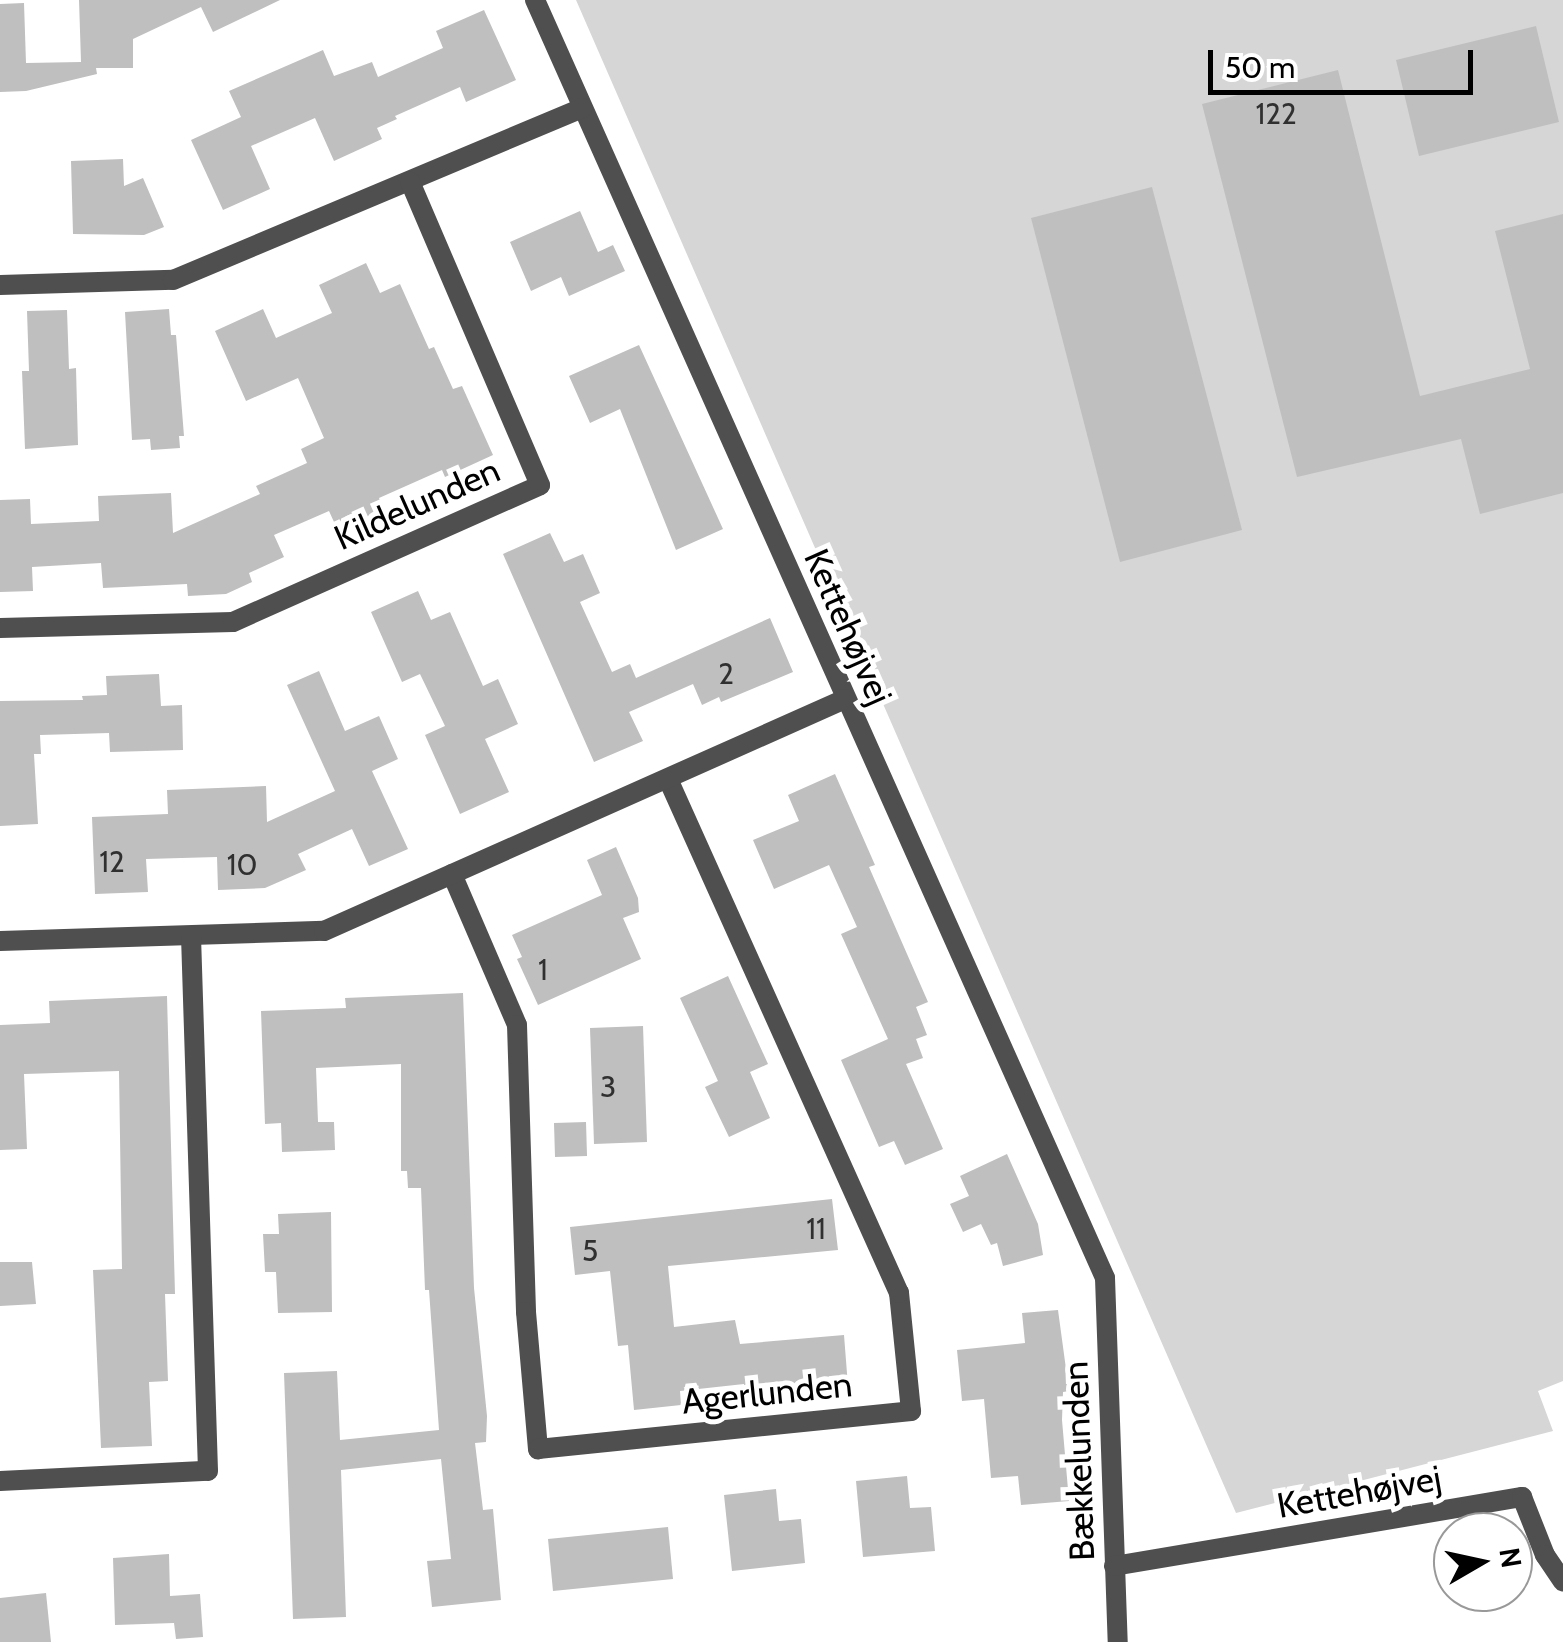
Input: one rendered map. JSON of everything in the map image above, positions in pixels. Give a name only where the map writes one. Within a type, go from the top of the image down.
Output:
[{"type":"street","name":"Kettehøjvej","points":[[534,0],[1105,1278]]},
{"type":"street","points":[[0,285],[173,280],[582,108]]},
{"type":"street","name":"Kildelunden","points":[[0,628],[233,622],[540,485],[410,182]]},
{"type":"street","points":[[0,941],[324,931],[845,699]]},
{"type":"street","name":"Agerlunden","points":[[452,874],[517,1025],[526,1312],[538,1450],[911,1411],[899,1293],[668,779]]},
{"type":"street","points":[[0,1481],[208,1470],[190,936]]},
{"type":"street","name":"Bækkelunden","points":[[1105,1278],[1118,1642]]},
{"type":"street","name":"Kettehøjvej","points":[[1114,1566],[1522,1497],[1545,1555],[1563,1582]]},
{"type":"shaded area","points":[[576,0],[1563,0],[1563,1381],[1538,1391],[1553,1431],[1236,1513]]},
{"type":"building","points":[[79,0],[280,0],[213,32],[201,7],[133,39],[133,68],[96,68],[97,74],[26,91],[0,92],[0,4],[24,3],[26,63],[81,62]]},
{"type":"building","points":[[484,10],[516,80],[466,102],[460,87],[395,116],[397,119],[377,128],[382,139],[334,161],[315,118],[251,146],[270,189],[223,210],[191,140],[241,117],[229,91],[323,50],[334,76],[372,62],[378,77],[443,48],[436,31]]},
{"type":"building","points":[[1536,26],[1559,122],[1419,156],[1396,60]]},
{"type":"building","points":[[1338,70],[1420,396],[1530,369],[1495,231],[1563,214],[1563,493],[1480,514],[1461,439],[1297,477],[1202,104]]},
{"type":"building","points":[[123,159],[124,186],[143,178],[164,227],[144,235],[73,234],[71,161]]},
{"type":"building","points":[[1152,187],[1242,530],[1120,562],[1031,218]]},
{"type":"building","points":[[580,211],[598,252],[613,245],[625,271],[569,296],[561,277],[531,291],[510,242]]},
{"type":"building","points":[[366,263],[380,293],[400,284],[429,349],[434,347],[453,389],[462,386],[493,455],[445,477],[442,470],[379,498],[385,512],[339,533],[329,511],[274,535],[284,557],[249,573],[252,582],[226,594],[188,596],[187,584],[103,588],[101,563],[32,567],[33,591],[0,592],[0,500],[30,499],[31,524],[99,521],[98,496],[171,493],[173,533],[260,494],[256,486],[307,463],[301,449],[324,438],[298,378],[246,401],[215,331],[263,309],[276,338],[332,313],[319,285]]},
{"type":"building","points":[[169,309],[171,335],[176,335],[184,436],[179,436],[180,448],[151,450],[150,439],[132,440],[125,312]]},
{"type":"building","points":[[67,310],[69,369],[76,368],[78,445],[25,449],[22,371],[29,371],[27,311]]},
{"type":"building","points":[[639,345],[723,529],[676,550],[620,409],[590,423],[569,376]]},
{"type":"building","points":[[550,533],[564,562],[583,554],[600,593],[580,602],[612,672],[630,664],[636,678],[770,618],[793,672],[721,702],[719,697],[702,705],[693,684],[629,712],[643,741],[594,762],[503,554]]},
{"type":"building","points":[[418,591],[431,620],[450,612],[483,686],[498,679],[518,724],[485,739],[509,792],[460,814],[425,735],[445,726],[420,674],[402,682],[371,612]]},
{"type":"building","points":[[319,671],[345,731],[379,716],[398,759],[372,771],[408,849],[369,866],[352,829],[298,854],[306,870],[265,888],[218,890],[217,857],[146,859],[148,892],[95,894],[92,817],[168,814],[167,790],[266,786],[267,822],[335,791],[287,685]]},
{"type":"building","points":[[159,674],[161,706],[182,705],[183,750],[110,752],[109,733],[40,735],[41,754],[34,754],[38,824],[0,826],[0,701],[83,700],[82,696],[107,695],[106,676]]},
{"type":"building","points":[[835,774],[875,865],[869,867],[928,1002],[916,1007],[927,1035],[916,1039],[923,1058],[906,1064],[943,1149],[905,1165],[894,1141],[879,1147],[841,1060],[888,1039],[841,934],[857,927],[829,865],[774,889],[753,840],[799,821],[788,795]]},
{"type":"building","points":[[616,847],[638,898],[639,912],[623,918],[641,959],[538,1005],[517,959],[522,957],[512,935],[602,895],[587,860]]},
{"type":"building","points":[[728,976],[768,1064],[750,1072],[770,1118],[729,1137],[705,1087],[718,1081],[680,998]]},
{"type":"building","points":[[463,993],[474,1288],[487,1416],[486,1442],[475,1443],[483,1510],[493,1509],[501,1600],[432,1607],[427,1561],[451,1559],[441,1459],[341,1470],[346,1617],[293,1619],[284,1373],[337,1371],[340,1440],[439,1430],[429,1290],[425,1290],[421,1188],[408,1188],[407,1171],[401,1171],[401,1064],[316,1068],[318,1122],[334,1122],[335,1150],[282,1152],[281,1123],[265,1124],[261,1011],[346,1008],[345,998]]},
{"type":"building","points":[[167,996],[175,1294],[165,1294],[168,1381],[149,1382],[152,1446],[101,1448],[93,1270],[122,1269],[119,1071],[24,1074],[27,1149],[0,1150],[0,1025],[50,1023],[49,1001]]},
{"type":"building","points":[[643,1026],[647,1142],[594,1144],[590,1028]]},
{"type":"building","points":[[586,1122],[587,1156],[555,1157],[554,1123]]},
{"type":"building","points":[[1007,1154],[1038,1224],[1043,1255],[1003,1266],[997,1243],[991,1245],[981,1224],[963,1232],[950,1204],[969,1196],[960,1176]]},
{"type":"building","points":[[832,1199],[838,1250],[668,1266],[674,1327],[735,1320],[740,1344],[844,1335],[848,1386],[746,1396],[744,1384],[680,1391],[681,1405],[634,1410],[628,1345],[618,1346],[610,1271],[575,1275],[570,1227]]},
{"type":"building","points":[[331,1212],[332,1312],[278,1313],[276,1272],[265,1272],[263,1234],[279,1234],[278,1214]]},
{"type":"building","points":[[0,1262],[32,1262],[36,1304],[0,1306]]},
{"type":"building","points":[[1058,1310],[1069,1391],[1063,1392],[1062,1420],[1069,1501],[1021,1505],[1018,1476],[991,1478],[984,1399],[962,1401],[957,1350],[1025,1343],[1022,1313]]},
{"type":"building","points":[[907,1476],[910,1508],[931,1507],[935,1551],[863,1557],[856,1481]]},
{"type":"building","points":[[776,1489],[779,1521],[801,1519],[805,1563],[732,1571],[724,1495]]},
{"type":"building","points":[[668,1527],[673,1579],[553,1591],[548,1539]]},
{"type":"building","points":[[169,1554],[170,1596],[200,1594],[203,1637],[176,1639],[174,1623],[115,1625],[113,1558]]},
{"type":"building","points":[[46,1593],[51,1642],[0,1642],[0,1598]]}]
